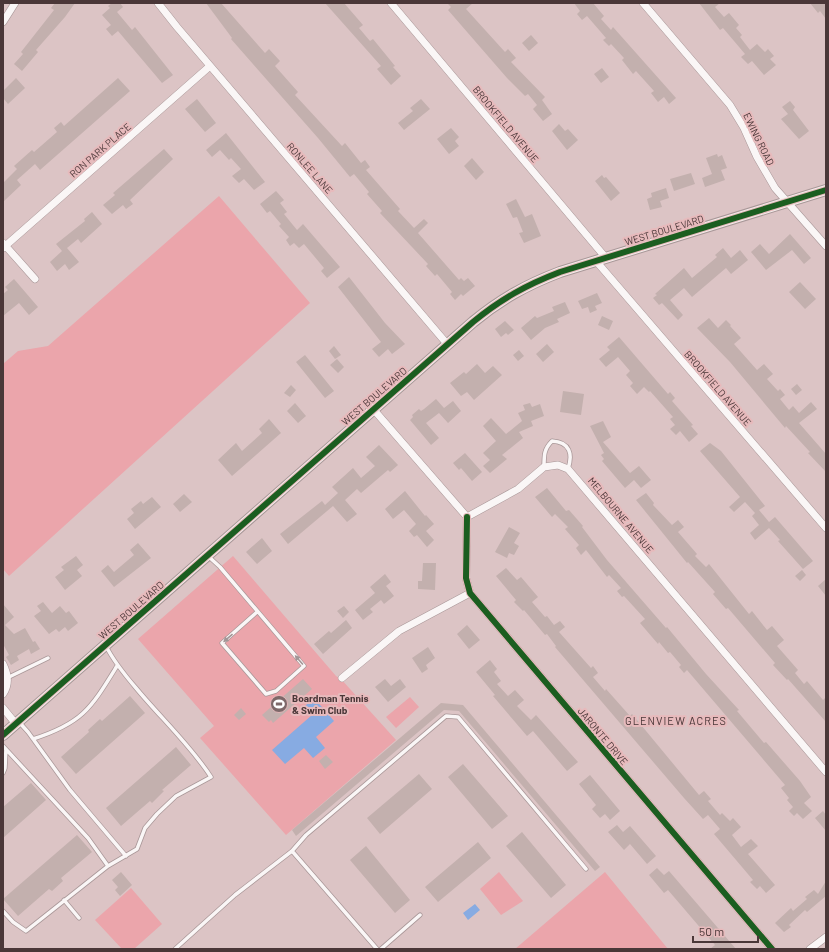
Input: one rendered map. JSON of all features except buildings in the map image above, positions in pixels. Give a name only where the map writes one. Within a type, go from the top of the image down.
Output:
[{"type":"street","points":[[3,22],[16,3]]},
{"type":"street","name":"RONLEE LANE","points":[[158,3],[448,345]]},
{"type":"street","name":"BROOKFIELD AVENUE","points":[[391,3],[601,259],[826,528]]},
{"type":"street","name":"EWING ROAD","points":[[643,3],[730,105],[744,128],[764,172],[826,246]]},
{"type":"street","name":"RON PARK PLACE","points":[[4,245],[210,66]]},
{"type":"street","name":"WEST BOULEVARD","points":[[3,735],[488,310],[518,289],[560,272],[826,190]]},
{"type":"street","points":[[4,245],[35,279]]},
{"type":"street","points":[[374,410],[467,517],[518,490],[544,467],[558,465],[568,469]]},
{"type":"street","name":"MELBOURNE AVENUE","points":[[568,469],[826,772]]},
{"type":"street","name":"JARONTE DRIVE","points":[[467,517],[466,578],[470,593],[772,949]]},
{"type":"street","points":[[342,678],[399,631],[470,593]]},
{"type":"street","points":[[3,664],[8,673],[7,688],[3,694]]},
{"type":"street","points":[[3,708],[17,723]]},
{"type":"street","points":[[810,949],[826,937]]},
{"type":"lane","points":[[544,467],[544,454],[546,446],[552,441],[561,441],[569,448],[572,458],[568,469]]},
{"type":"lane","points":[[207,556],[220,567],[304,666],[276,691],[266,694],[222,643],[257,612]]},
{"type":"lane","points":[[3,911],[13,922],[26,931],[108,866],[137,849],[146,828],[156,814],[176,796],[211,777],[204,765],[117,666],[106,645]]},
{"type":"lane","points":[[7,678],[48,658]]},
{"type":"lane","points":[[33,739],[58,731],[78,719],[97,698],[117,666]]},
{"type":"lane","points":[[175,949],[235,895],[292,851],[306,836],[446,716],[458,717],[586,868]]},
{"type":"lane","points":[[17,723],[33,739],[70,790],[126,856]]},
{"type":"lane","points":[[4,747],[88,838],[108,866]]},
{"type":"lane","points":[[3,774],[6,768],[4,747]]},
{"type":"lane","points":[[292,851],[377,949]]},
{"type":"lane","points":[[64,900],[79,918]]},
{"type":"lane","points":[[381,949],[420,915]]},
{"type":"shaded area","points":[[219,196],[310,303],[9,576],[3,569],[3,364],[18,351],[48,346]]},
{"type":"shaded area","name":"Boardman Tennis & Swim Club","points":[[233,556],[336,676],[341,679],[396,740],[286,835],[200,738],[214,726],[138,639]]},
{"type":"shaded area","points":[[410,697],[419,707],[396,728],[386,717]]},
{"type":"shaded area","points":[[499,872],[523,901],[501,915],[480,889]]},
{"type":"shaded area","points":[[605,872],[668,949],[515,949]]},
{"type":"shaded area","points":[[131,888],[162,924],[134,949],[122,949],[95,920]]},
{"type":"water","points":[[314,698],[334,721],[316,737],[325,748],[313,758],[304,748],[285,764],[272,750],[312,715],[305,706]]},
{"type":"water","points":[[475,904],[480,910],[468,920],[463,913]]},
{"type":"cycle path","points":[[3,735],[473,322],[494,306],[525,287],[560,272],[826,190]]},
{"type":"cycle path","points":[[467,517],[466,578],[470,593],[772,949]]},
{"type":"place","name":"Boardman Tennis & Swim Club","points":[[279,704]]},
{"type":"district","name":"GLENVIEW ACRES","points":[[676,720]]}]
